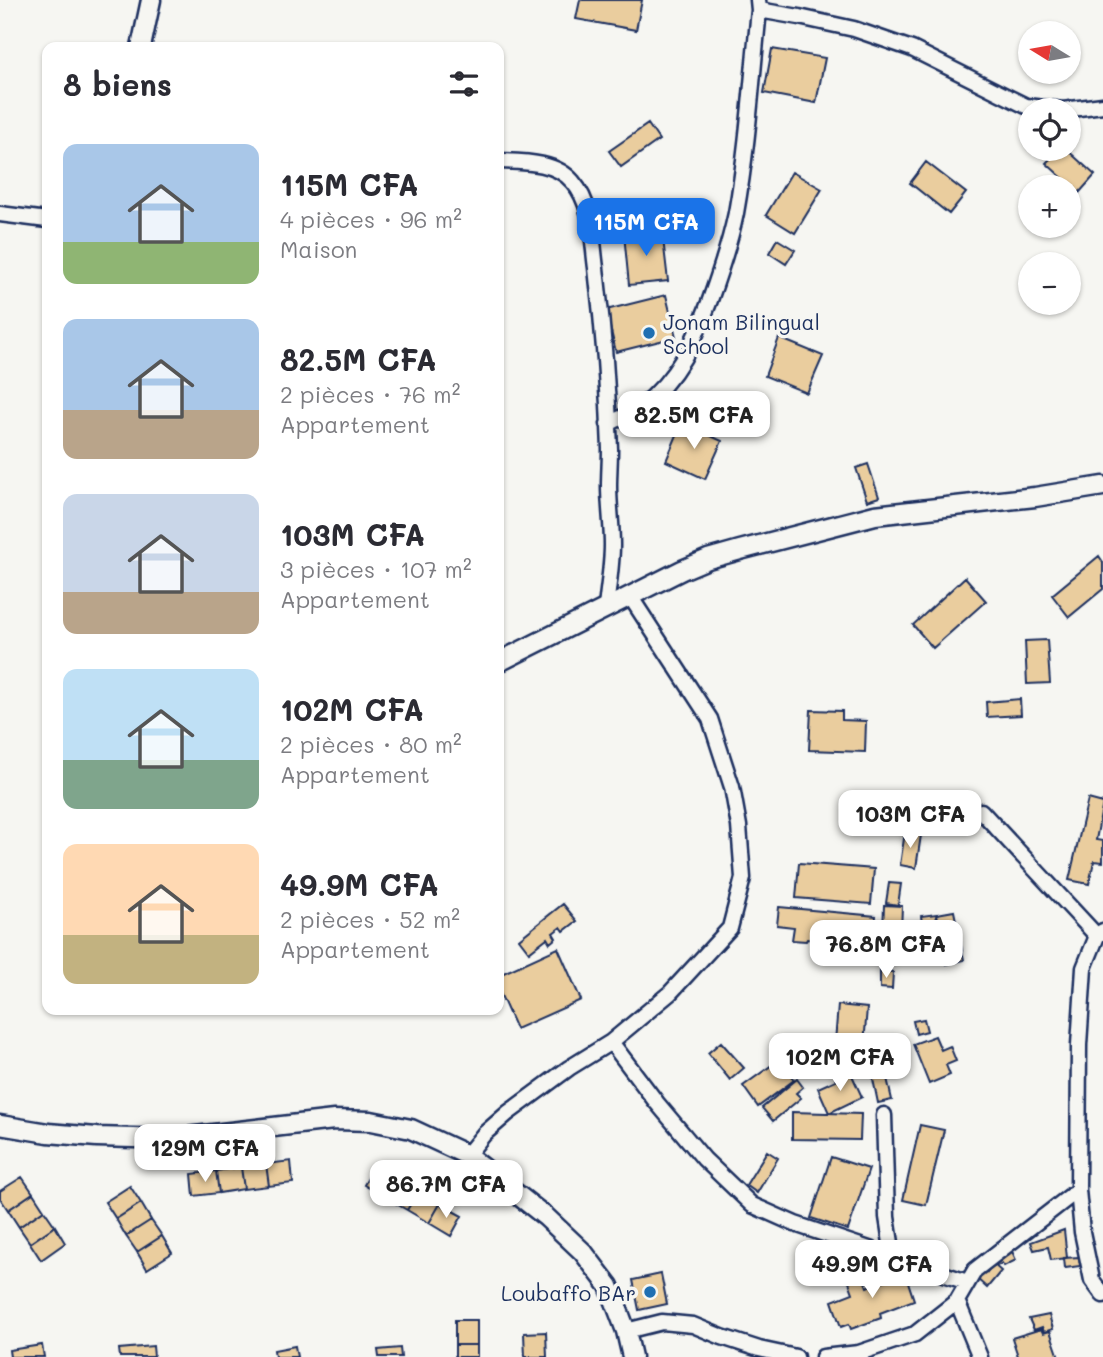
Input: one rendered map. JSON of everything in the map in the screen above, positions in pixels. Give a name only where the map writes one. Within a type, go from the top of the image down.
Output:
[{"type":"street","points":[[142,42],[151,0]]},
{"type":"street","points":[[608,424],[640,408],[660,389],[682,363],[701,325],[719,274],[735,215],[745,152],[759,5],[854,29],[912,48],[1026,106],[1063,110],[1103,105]]},
{"type":"street","points":[[504,161],[545,165],[560,171],[572,180],[582,194],[590,219],[602,320],[610,449],[612,545],[606,608]]},
{"type":"street","points":[[0,214],[42,219]]},
{"type":"street","points":[[504,659],[649,585],[708,559],[875,515],[1035,497],[1103,486]]},
{"type":"street","points":[[467,1155],[484,1134],[508,1112],[554,1078],[611,1042],[670,993],[730,928],[743,878],[739,826],[732,787],[710,719],[630,596]]},
{"type":"street","points":[[981,811],[1100,934],[1084,968],[1079,1045],[1078,1190],[1082,1232],[1092,1279],[1103,1295]]},
{"type":"street","points":[[611,1042],[704,1159],[752,1205],[795,1224],[967,1282]]},
{"type":"street","points":[[884,1115],[887,1217],[893,1256]]},
{"type":"street","points":[[0,1125],[48,1133],[169,1139],[334,1120],[371,1121],[411,1129],[467,1155],[546,1217],[583,1252],[609,1286],[626,1331],[632,1357]]},
{"type":"street","points":[[823,1357],[859,1353],[915,1334],[957,1301],[975,1270],[1078,1190]]},
{"type":"street","points":[[1087,1255],[1103,1254]]},
{"type":"street","points":[[957,1301],[980,1357]]},
{"type":"street","points":[[626,1331],[662,1322],[693,1325],[759,1349],[796,1357]]},
{"type":"building","points":[[580,0],[642,0],[636,30],[576,19]]},
{"type":"building","points":[[772,49],[825,58],[816,103],[764,93]]},
{"type":"building","points":[[648,124],[659,140],[621,167],[609,151]]},
{"type":"building","points":[[1079,161],[1095,175],[1081,191],[1081,175],[1059,175],[1046,163]]},
{"type":"building","points":[[926,162],[966,193],[949,214],[910,183]]},
{"type":"building","points":[[792,172],[822,189],[795,233],[766,215]]},
{"type":"building","points":[[662,230],[668,281],[629,285],[624,234]]},
{"type":"building","points":[[777,239],[795,250],[786,264],[769,253]]},
{"type":"building","points":[[666,295],[676,337],[616,352],[606,310]]},
{"type":"building","points":[[779,338],[823,356],[807,393],[765,376]]},
{"type":"building","points":[[682,423],[722,441],[705,479],[666,461]]},
{"type":"building","points":[[868,464],[879,497],[867,501],[856,468]]},
{"type":"building","points":[[1099,556],[1103,562],[1103,589],[1069,617],[1052,595]]},
{"type":"building","points":[[965,577],[986,601],[933,648],[913,625]]},
{"type":"building","points":[[1047,640],[1050,683],[1027,684],[1025,641]]},
{"type":"building","points":[[1020,699],[1021,715],[987,717],[986,702]]},
{"type":"building","points":[[811,710],[842,711],[842,720],[866,721],[865,752],[809,750]]},
{"type":"building","points":[[1088,799],[1103,803],[1096,840],[1103,841],[1103,862],[1094,861],[1089,884],[1069,880]]},
{"type":"building","points":[[905,832],[921,835],[916,868],[900,865]]},
{"type":"building","points":[[799,863],[874,869],[871,904],[796,898]]},
{"type":"building","points":[[889,883],[901,884],[898,905],[886,903]]},
{"type":"building","points":[[563,904],[577,921],[564,931],[561,927],[553,933],[556,938],[550,943],[547,938],[529,952],[519,939]]},
{"type":"building","points":[[884,905],[902,906],[900,958],[882,957]]},
{"type":"building","points":[[779,907],[876,916],[874,936],[859,935],[860,928],[857,928],[855,947],[845,946],[845,943],[792,940],[794,927],[777,925]]},
{"type":"building","points":[[954,911],[964,960],[947,964],[937,914]]},
{"type":"building","points":[[936,914],[942,948],[926,951],[921,916]]},
{"type":"building","points":[[922,925],[924,934],[905,938],[903,929]]},
{"type":"building","points":[[558,948],[581,1000],[516,1029],[504,1002],[504,973]]},
{"type":"building","points":[[880,971],[893,972],[892,989],[880,988]]},
{"type":"building","points":[[838,1005],[867,1008],[864,1044],[835,1042]]},
{"type":"building","points":[[924,1019],[927,1031],[916,1034],[913,1021]]},
{"type":"building","points":[[935,1036],[941,1050],[950,1046],[956,1061],[946,1065],[950,1075],[929,1084],[913,1044]]},
{"type":"building","points":[[721,1042],[744,1068],[730,1080],[708,1053]]},
{"type":"building","points":[[882,1056],[892,1100],[878,1103],[869,1060]]},
{"type":"building","points":[[779,1060],[794,1080],[758,1107],[743,1086]]},
{"type":"building","points":[[851,1073],[862,1097],[829,1113],[818,1088]]},
{"type":"building","points":[[797,1079],[803,1087],[796,1093],[801,1098],[773,1121],[762,1108]]},
{"type":"building","points":[[792,1112],[861,1114],[860,1140],[792,1139]]},
{"type":"building","points":[[920,1125],[944,1130],[926,1205],[903,1200]]},
{"type":"building","points":[[767,1151],[778,1158],[757,1193],[746,1185]]},
{"type":"building","points":[[831,1157],[869,1169],[848,1230],[811,1218]]},
{"type":"building","points":[[291,1161],[293,1183],[269,1186],[266,1164]]},
{"type":"building","points":[[266,1164],[269,1186],[244,1189],[241,1167]]},
{"type":"building","points":[[375,1166],[397,1179],[386,1198],[364,1185]]},
{"type":"building","points":[[241,1167],[244,1189],[219,1193],[216,1171]]},
{"type":"building","points":[[216,1171],[219,1193],[194,1196],[192,1174]]},
{"type":"building","points":[[22,1177],[33,1193],[8,1210],[0,1198],[0,1191]]},
{"type":"building","points":[[397,1179],[419,1191],[407,1210],[386,1198]]},
{"type":"building","points":[[130,1186],[141,1203],[116,1219],[105,1202]]},
{"type":"building","points":[[419,1191],[440,1204],[429,1223],[407,1210]]},
{"type":"building","points":[[33,1193],[44,1210],[19,1227],[8,1210]]},
{"type":"building","points":[[141,1203],[151,1220],[126,1236],[116,1219]]},
{"type":"building","points":[[440,1204],[462,1216],[451,1236],[429,1223]]},
{"type":"building","points":[[44,1210],[55,1226],[30,1243],[19,1227]]},
{"type":"building","points":[[151,1220],[162,1236],[137,1252],[126,1236]]},
{"type":"building","points":[[55,1226],[65,1243],[41,1260],[30,1243]]},
{"type":"building","points":[[1064,1230],[1067,1258],[1051,1260],[1048,1247],[1034,1250],[1031,1242]]},
{"type":"building","points":[[162,1236],[172,1253],[147,1269],[137,1252]]},
{"type":"building","points":[[1011,1249],[1016,1260],[1004,1266],[1002,1263],[997,1266],[994,1260]]},
{"type":"building","points":[[1079,1257],[1080,1266],[1065,1268],[1064,1258]]},
{"type":"building","points":[[993,1264],[1001,1271],[987,1288],[976,1278],[984,1268],[987,1272]]},
{"type":"building","points":[[905,1273],[914,1300],[880,1313],[881,1318],[851,1329],[849,1324],[841,1327],[832,1301],[853,1293],[849,1282],[863,1276],[867,1287]]},
{"type":"building","name":"Loubaffo BAr","points":[[661,1274],[667,1304],[639,1310],[633,1280]]},
{"type":"building","points":[[1049,1315],[1053,1329],[1044,1332],[1042,1327],[1034,1330],[1029,1319]]},
{"type":"building","points":[[455,1320],[477,1320],[477,1345],[455,1345]]},
{"type":"building","points":[[1041,1329],[1043,1333],[1050,1331],[1059,1357],[1015,1357],[1018,1356],[1012,1338]]},
{"type":"building","points":[[546,1332],[547,1357],[525,1357],[524,1333]]},
{"type":"building","points":[[42,1345],[44,1357],[10,1357],[9,1350]]},
{"type":"building","points":[[455,1345],[477,1345],[477,1357],[455,1357]]},
{"type":"building","points":[[153,1346],[154,1357],[120,1357],[119,1349]]},
{"type":"building","points":[[295,1346],[297,1357],[275,1357],[274,1350]]},
{"type":"building","points":[[400,1348],[401,1357],[379,1357],[378,1350]]},
{"type":"place","name":"Jonam Bilingual School","points":[[649,333]]},
{"type":"place","name":"Loubaffo BAr","points":[[650,1292]]}]
